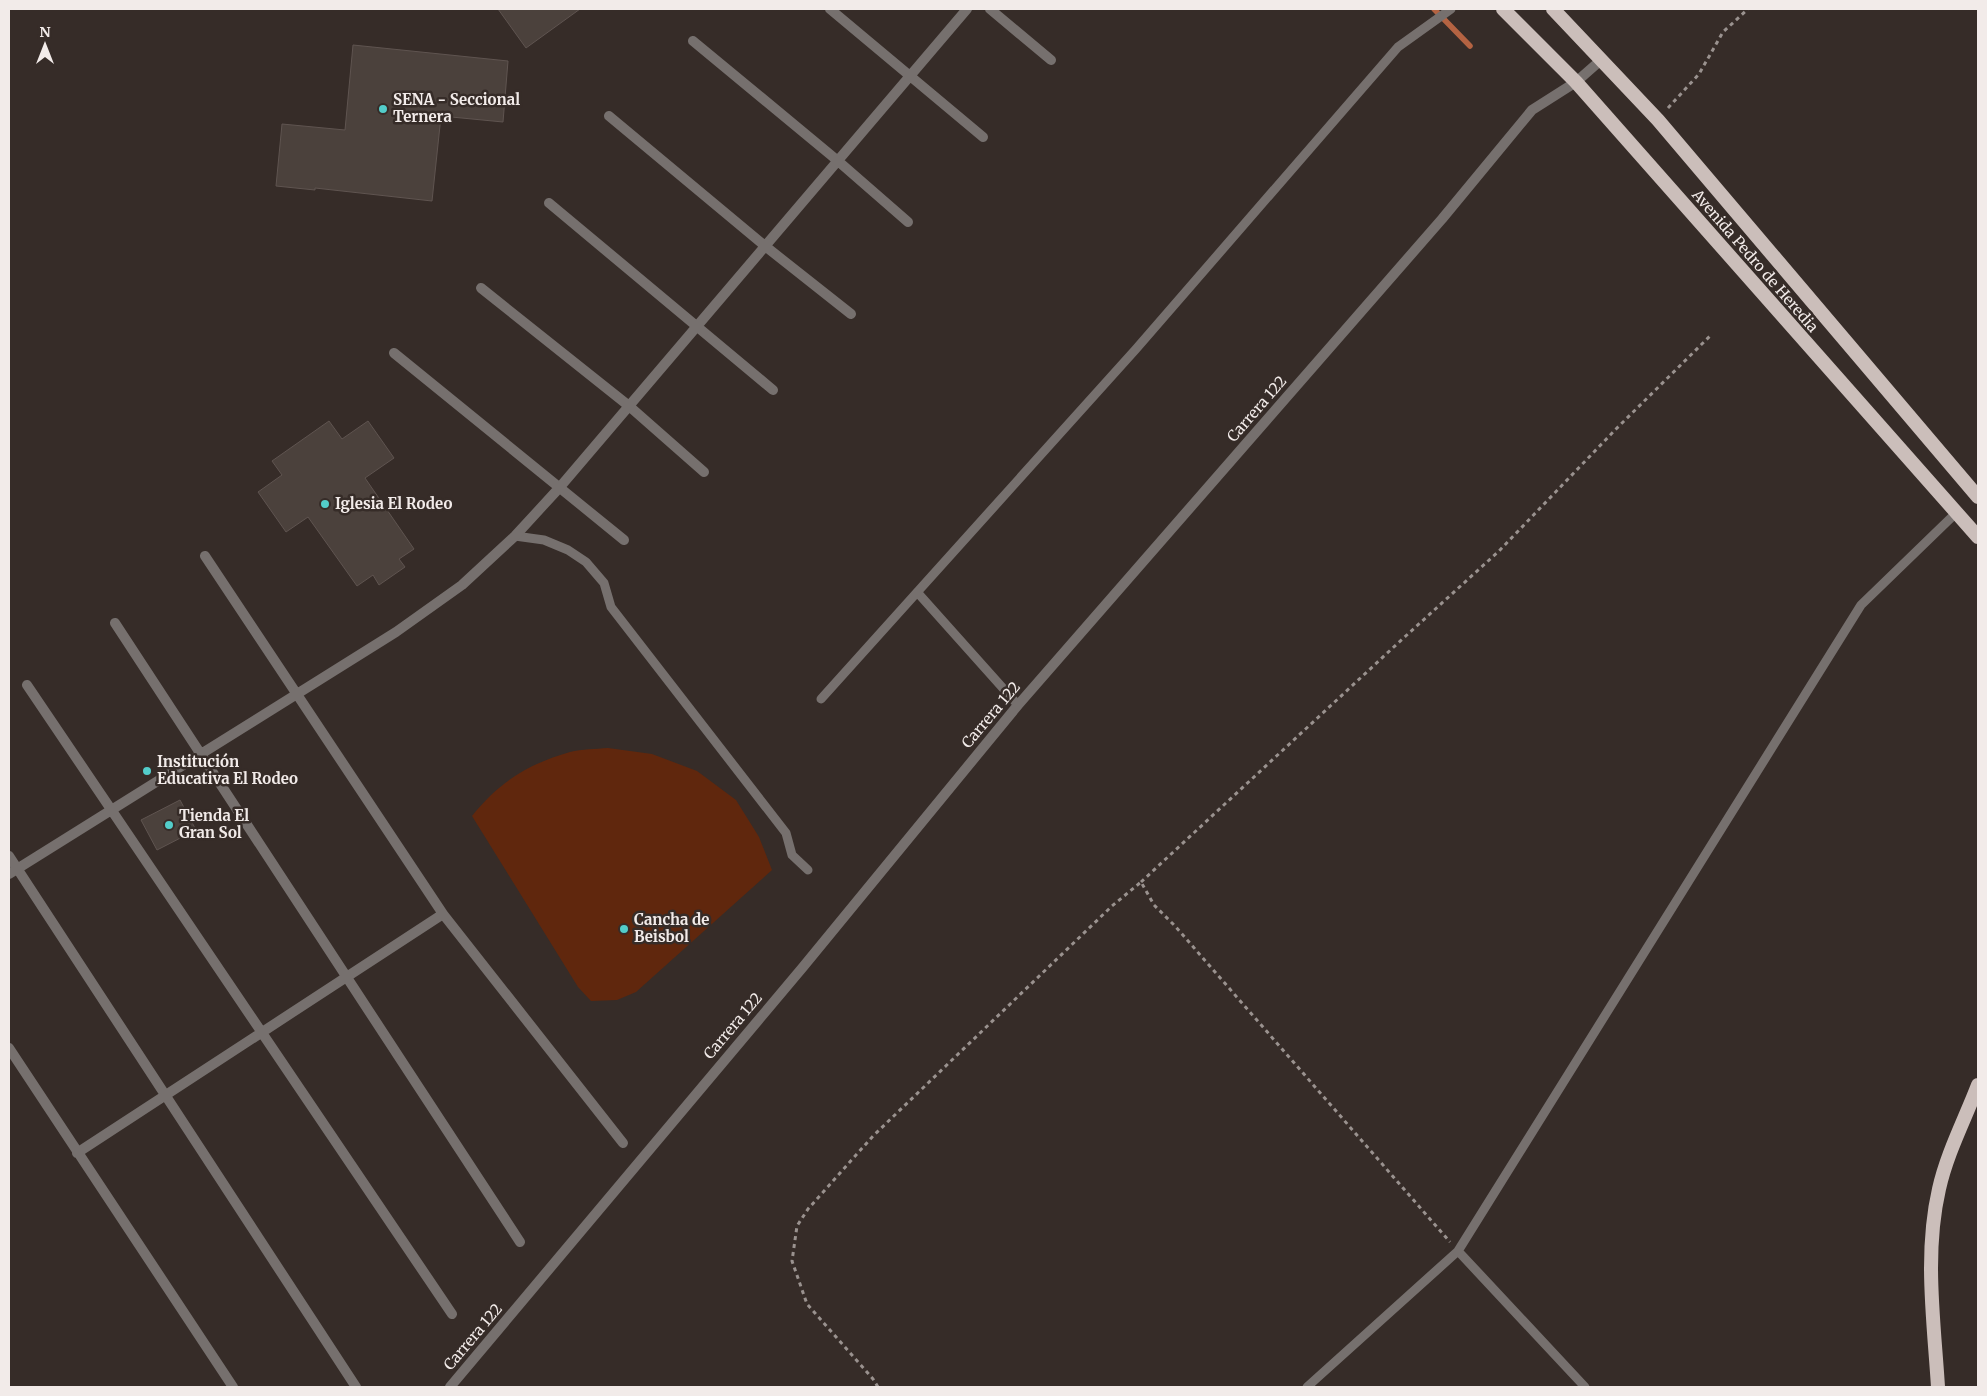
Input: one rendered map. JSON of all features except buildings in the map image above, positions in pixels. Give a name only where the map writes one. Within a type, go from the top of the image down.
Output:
[{"type":"highway","name":"Avenida Pedro de Heredia","points":[[1503,9],[1576,82],[1978,538]]},
{"type":"highway","name":"Avenida Pedro de Heredia","points":[[1553,9],[1658,120],[1978,497]]},
{"type":"highway","points":[[1938,1387],[1930,1254],[1934,1218],[1939,1188],[1978,1085]]},
{"type":"street","points":[[830,9],[983,137]]},
{"type":"street","points":[[13,871],[396,632],[462,585],[515,536],[560,487],[967,9]]},
{"type":"street","points":[[990,9],[1051,60]]},
{"type":"street","points":[[692,41],[838,161],[908,222]]},
{"type":"street","name":"Carrera 122","points":[[450,1387],[803,967],[1018,704],[1442,219],[1532,110],[1576,82],[1601,60]]},
{"type":"street","points":[[609,116],[765,246],[851,314]]},
{"type":"street","points":[[549,203],[773,390]]},
{"type":"street","points":[[482,288],[629,406],[704,472]]},
{"type":"street","points":[[394,353],[624,540]]},
{"type":"street","points":[[205,556],[444,914],[623,1143]]},
{"type":"street","points":[[114,623],[520,1242]]},
{"type":"street","points":[[27,685],[452,1314]]},
{"type":"street","points":[[9,856],[13,871],[166,1096],[356,1387]]},
{"type":"street","points":[[77,1153],[444,914]]},
{"type":"street","points":[[9,1048],[233,1387]]},
{"type":"lane","points":[[821,698],[1136,349],[1398,47],[1451,9]]},
{"type":"lane","points":[[1307,1387],[1458,1251],[1861,605],[1956,513]]},
{"type":"lane","points":[[515,536],[544,540],[568,550],[586,562],[604,583],[611,607],[786,833],[792,855],[808,870]]},
{"type":"lane","points":[[917,592],[1018,704]]},
{"type":"lane","points":[[1458,1251],[1584,1387]]},
{"type":"path","points":[[1658,120],[1699,74],[1723,32],[1748,9]]},
{"type":"path","points":[[878,1387],[853,1355],[807,1304],[792,1261],[797,1226],[808,1210],[873,1136],[1112,906],[1141,882],[1500,551],[1616,429],[1711,336]]},
{"type":"path","points":[[1141,882],[1154,906],[1175,926],[1458,1251]]},
{"type":"shaded area","name":"Cancha de Beisbol","points":[[608,748],[652,754],[697,771],[736,800],[759,837],[772,870],[636,992],[617,1000],[591,1001],[578,987],[472,816],[504,784],[541,762],[570,752]]},
{"type":"waterway","points":[[1434,9],[1470,46]]},
{"type":"place","name":"SENA - Seccional Ternera","points":[[383,109]]},
{"type":"place","name":"Iglesia El Rodeo","points":[[325,504]]},
{"type":"place","name":"Institución Educativa El Rodeo","points":[[147,771]]},
{"type":"place","name":"Tienda El Gran Sol","points":[[169,825]]},
{"type":"place","name":"Cancha de Beisbol","points":[[624,929]]}]
